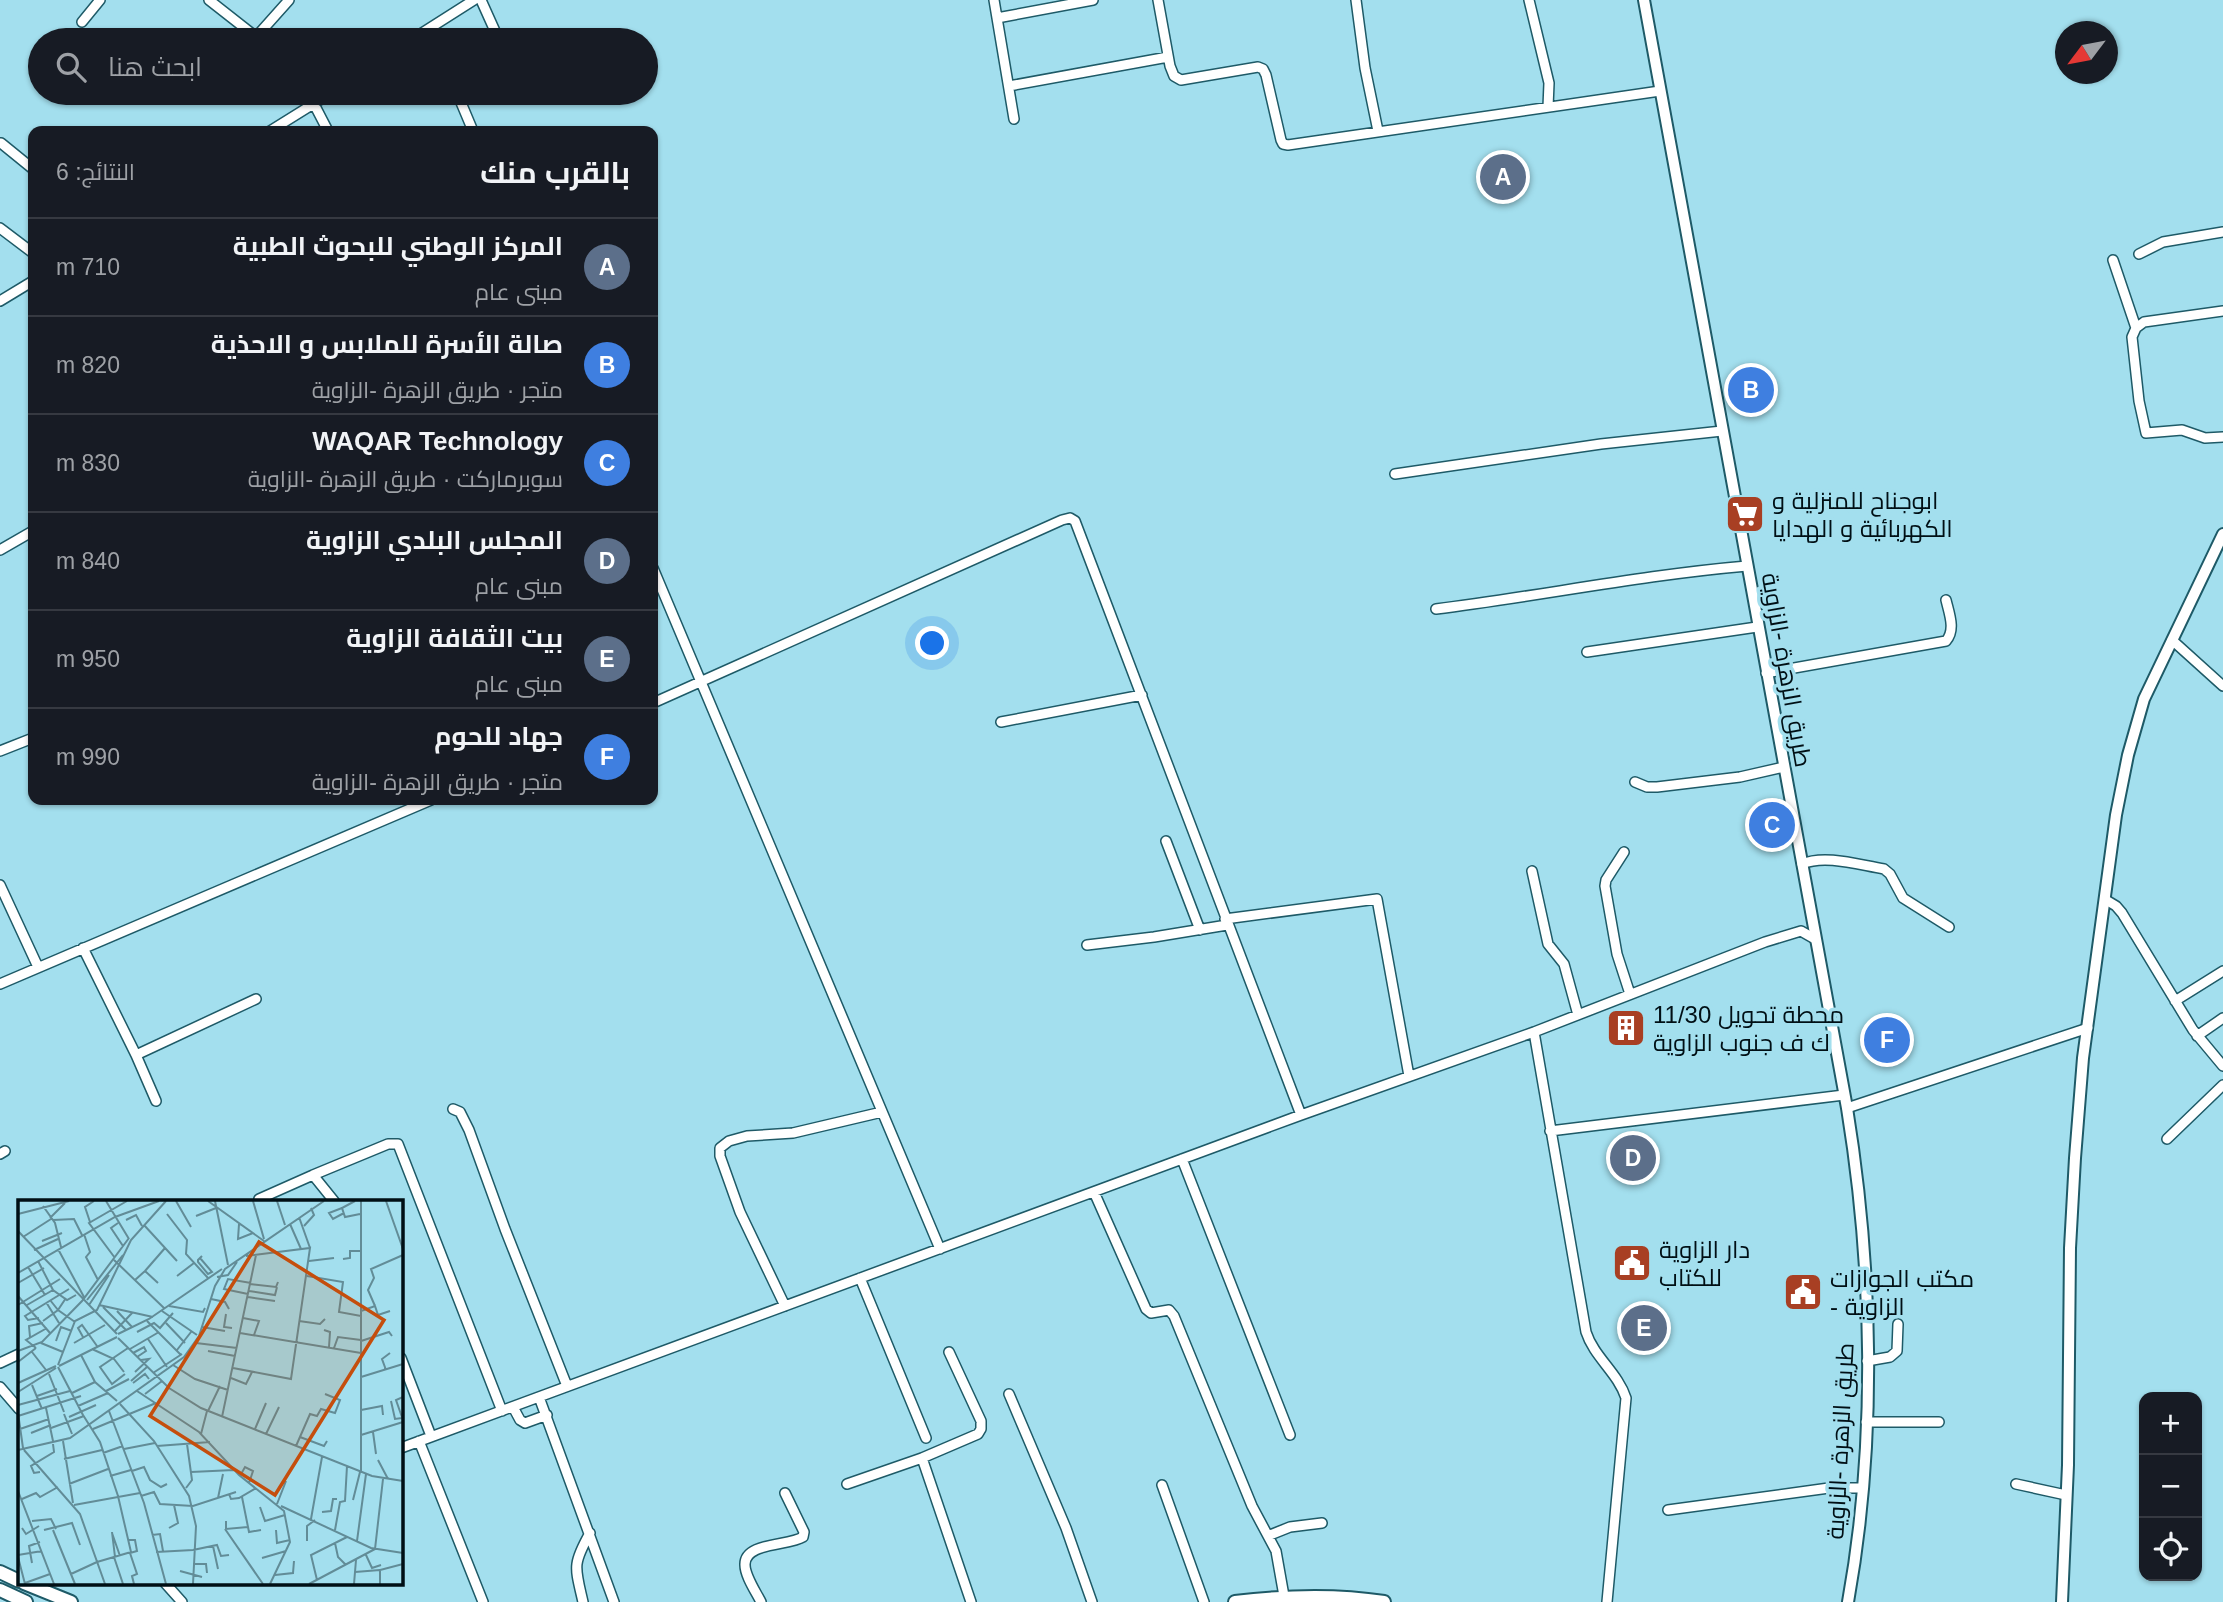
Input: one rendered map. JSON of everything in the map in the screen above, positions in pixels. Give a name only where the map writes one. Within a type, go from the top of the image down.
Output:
[{"type":"highway","points":[[0,1572],[18,1580]]},
{"type":"highway","points":[[27,1584],[71,1602]]},
{"type":"highway","points":[[0,1590],[22,1600]]},
{"type":"highway","points":[[1235,1602],[1284,1596],[1356,1598],[1384,1602]]},
{"type":"highway","points":[[0,1598],[22,1600]]},
{"type":"main road","name":"طريق الزهرة -الزاوية","points":[[1644,0],[1847,1108],[1858,1200],[1867,1361],[1863,1488],[1848,1602]]},
{"type":"main road","points":[[2062,1602],[2072,1202],[2088,1028],[2116,815],[2128,755],[2144,699],[2223,534]]},
{"type":"street","points":[[82,22],[100,0]]},
{"type":"street","points":[[267,28],[289,0]]},
{"type":"street","points":[[430,28],[474,0]]},
{"type":"street","points":[[481,0],[494,28]]},
{"type":"street","points":[[994,0],[1014,119]]},
{"type":"street","points":[[997,18],[1093,0]]},
{"type":"street","points":[[1158,0],[1168,57],[1174,75],[1181,79],[1258,67],[1262,69],[1266,75],[1283,144],[1660,91]]},
{"type":"street","points":[[1356,0],[1363,55],[1378,131]]},
{"type":"street","points":[[1529,0],[1549,83],[1548,107]]},
{"type":"street","points":[[212,1],[245,28]]},
{"type":"street","points":[[1009,86],[1168,57]]},
{"type":"street","points":[[278,126],[312,105]]},
{"type":"street","points":[[315,105],[325,126]]},
{"type":"street","points":[[462,105],[471,126]]},
{"type":"street","points":[[1,143],[28,165]]},
{"type":"street","points":[[0,228],[28,249]]},
{"type":"street","points":[[2139,254],[2169,240],[2223,232]]},
{"type":"street","points":[[2113,260],[2136,328],[2132,342],[2144,431],[2150,435],[2182,430],[2205,438],[2223,437]]},
{"type":"street","points":[[0,301],[28,284]]},
{"type":"street","points":[[2136,328],[2144,322],[2223,311]]},
{"type":"street","points":[[1395,474],[1601,444],[1722,431]]},
{"type":"street","points":[[658,701],[1062,520],[1070,518],[1075,521],[1301,1115]]},
{"type":"street","points":[[0,550],[28,534]]},
{"type":"street","points":[[1436,609],[1529,597],[1628,579],[1747,566]]},
{"type":"street","points":[[658,580],[940,1249]]},
{"type":"street","points":[[1766,673],[1946,641],[1952,629],[1947,600]]},
{"type":"street","points":[[1587,652],[1757,627]]},
{"type":"street","points":[[2172,640],[2223,687]]},
{"type":"street","points":[[1001,722],[1142,695]]},
{"type":"street","points":[[0,751],[28,740]]},
{"type":"street","points":[[1635,782],[1647,787],[1670,786],[1740,777],[1784,767]]},
{"type":"street","points":[[0,984],[410,805]]},
{"type":"street","points":[[1167,841],[1200,930]]},
{"type":"street","points":[[1624,852],[1609,874],[1605,886],[1618,954],[1630,994]]},
{"type":"street","points":[[1802,864],[1812,860],[1827,860],[1884,869],[1890,874],[1906,901],[1949,927]]},
{"type":"street","points":[[1532,871],[1548,944],[1564,964],[1578,1015]]},
{"type":"street","points":[[0,885],[38,967]]},
{"type":"street","points":[[1087,945],[1200,930],[1226,922],[1377,899],[1409,1076]]},
{"type":"street","points":[[2106,900],[2122,914],[2197,1036],[2223,1066]]},
{"type":"street","points":[[402,1448],[1301,1115],[1534,1032],[1784,935],[1801,931],[1815,939]]},
{"type":"street","points":[[83,948],[156,1101]]},
{"type":"street","points":[[2175,1000],[2223,971]]},
{"type":"street","points":[[136,1055],[256,999]]},
{"type":"street","points":[[2197,1036],[2223,1018]]},
{"type":"street","points":[[1847,1108],[2088,1028]]},
{"type":"street","points":[[1534,1032],[1586,1332],[1626,1398],[1607,1602]]},
{"type":"street","points":[[2167,1139],[2223,1085]]},
{"type":"street","points":[[1550,1131],[1844,1095]]},
{"type":"street","points":[[453,1109],[460,1112],[469,1130],[568,1387]]},
{"type":"street","points":[[785,1306],[740,1212],[720,1156],[720,1148],[729,1141],[747,1136],[793,1133],[882,1112]]},
{"type":"street","points":[[259,1199],[388,1144],[398,1144],[502,1411]]},
{"type":"street","points":[[1182,1159],[1290,1436]]},
{"type":"street","points":[[313,1175],[333,1200]]},
{"type":"street","points":[[1094,1192],[1146,1309],[1151,1313],[1169,1310],[1174,1316],[1252,1506],[1270,1535],[1279,1560],[1284,1596]]},
{"type":"street","points":[[860,1278],[926,1438]]},
{"type":"street","points":[[1867,1361],[1890,1357],[1897,1351],[1898,1324]]},
{"type":"street","points":[[846,1483],[972,1438],[981,1429],[981,1421],[949,1352]]},
{"type":"street","points":[[0,1363],[18,1354]]},
{"type":"street","points":[[402,1361],[431,1437]]},
{"type":"street","points":[[0,1387],[18,1408]]},
{"type":"street","points":[[1009,1394],[1066,1528],[1092,1602]]},
{"type":"street","points":[[539,1397],[614,1602]]},
{"type":"street","points":[[513,1407],[520,1420],[525,1423],[547,1415]]},
{"type":"street","points":[[1866,1422],[1939,1422]]},
{"type":"street","points":[[419,1441],[483,1602]]},
{"type":"street","points":[[922,1458],[971,1602]]},
{"type":"street","points":[[2016,1484],[2066,1495]]},
{"type":"street","points":[[1162,1485],[1204,1602]]},
{"type":"street","points":[[1668,1510],[1829,1488],[1863,1488]]},
{"type":"street","points":[[761,1602],[745,1564],[746,1559],[758,1547],[793,1542],[803,1537],[804,1532],[785,1493]]},
{"type":"street","points":[[1270,1535],[1290,1527],[1322,1523]]},
{"type":"street","points":[[583,1602],[575,1566],[576,1557],[590,1533]]},
{"type":"street","points":[[166,1584],[182,1602]]},
{"type":"place","name":"المركز الوطني للبحوث الطبية","points":[[1503,177]]},
{"type":"place","name":"صالة الأسرة للملابس و الاحذية","points":[[1751,390]]},
{"type":"place","name":"ابوجناح للمنزلية و الكهربائية و الهدايا","points":[[1745,514]]},
{"type":"place","name":"WAQAR Technology","points":[[1772,825]]},
{"type":"place","name":"محطة تحويل 11/30 ك ف جنوب الزاوية","points":[[1626,1028]]},
{"type":"place","name":"جهاد للحوم","points":[[1887,1040]]},
{"type":"place","name":"المجلس البلدي الزاوية","points":[[1633,1158]]},
{"type":"place","name":"دار الزاوية للكتاب","points":[[1632,1263]]},
{"type":"place","name":"مكتب الجوازات - الزاوية","points":[[1803,1292]]},
{"type":"place","name":"بيت الثقافة الزاوية","points":[[1644,1328]]}]
